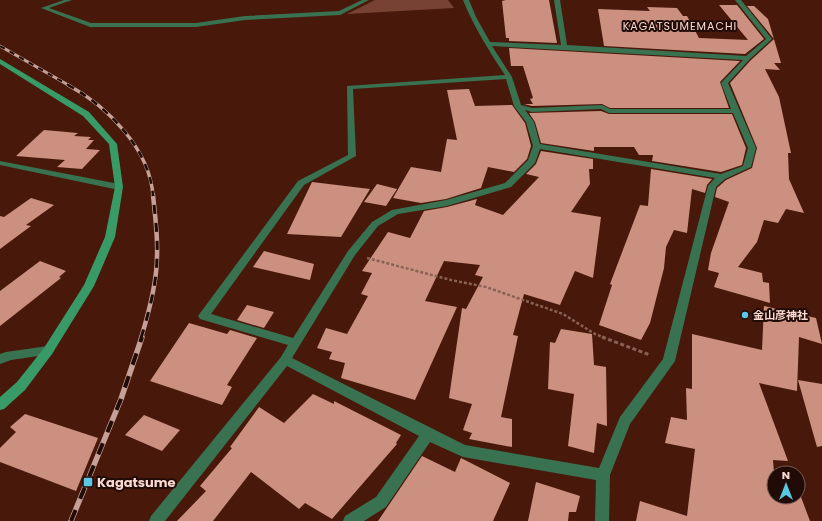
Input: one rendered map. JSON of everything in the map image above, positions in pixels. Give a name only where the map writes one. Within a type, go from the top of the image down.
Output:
[{"type":"street","points":[[69,0],[44,8],[90,25],[196,25],[245,18],[340,13],[366,0]]},
{"type":"street","points":[[156,521],[285,360],[351,253],[375,224],[395,212],[447,203],[508,185],[532,161],[537,146],[530,122],[518,106],[509,77],[488,44],[473,17],[466,0]]},
{"type":"street","points":[[557,0],[564,47]]},
{"type":"street","points":[[602,521],[603,475],[625,421],[669,361],[712,186],[722,178],[747,167],[752,148],[724,83],[746,62],[747,58],[769,39],[738,0]]},
{"type":"street","points":[[488,44],[747,58]]},
{"type":"street","points":[[0,61],[86,114],[113,144],[119,187],[110,237],[89,286],[48,351],[21,386],[0,405]]},
{"type":"street","points":[[296,343],[204,316],[301,183],[352,156],[349,87],[509,77]]},
{"type":"street","points":[[518,106],[532,110],[602,107],[610,111],[736,111]]},
{"type":"street","points":[[537,146],[722,178]]},
{"type":"street","points":[[0,163],[119,187]]},
{"type":"street","points":[[0,359],[10,355],[48,351]]},
{"type":"street","points":[[285,360],[462,451],[603,475]]},
{"type":"street","points":[[350,521],[381,502],[428,434]]},
{"type":"path","points":[[351,253],[451,280],[486,287],[563,314],[594,334],[669,361]]},
{"type":"shaded area","points":[[375,0],[448,0],[454,8],[347,14]]},
{"type":"building","points":[[549,0],[557,43],[509,41],[509,38],[506,38],[502,1]]},
{"type":"building","points":[[719,5],[737,5],[764,39],[745,54],[604,46],[598,9],[650,11],[647,7],[677,8],[683,16],[687,16],[699,38],[748,40]]},
{"type":"building","points":[[747,6],[754,6],[768,19],[774,39]]},
{"type":"building","points":[[774,39],[781,63],[774,63],[780,70],[765,69],[779,97],[791,153],[788,153],[789,179],[804,213],[786,209],[778,223],[764,220],[757,242],[738,267],[762,273],[763,282],[769,283],[770,303],[714,287],[719,273],[708,270],[711,253],[729,202],[715,197],[717,188],[726,180],[752,168],[757,148],[730,83],[751,60]]},
{"type":"building","points":[[509,48],[740,61],[720,82],[729,108],[610,108],[602,104],[532,106],[524,104],[533,104],[530,99],[533,98],[523,66],[511,66]]},
{"type":"building","points":[[469,89],[475,106],[512,105],[525,123],[531,146],[527,159],[514,172],[488,167],[481,188],[446,199],[421,203],[393,198],[411,167],[441,172],[447,139],[457,140],[447,90]]},
{"type":"building","points":[[601,111],[609,114],[732,114],[746,148],[742,165],[721,172],[652,161],[653,155],[639,155],[634,147],[594,147],[594,151],[541,143],[535,122],[529,113]]},
{"type":"building","points":[[44,130],[78,133],[74,136],[91,137],[88,140],[94,140],[86,149],[100,150],[82,169],[57,167],[65,160],[16,156]]},
{"type":"building","points":[[541,151],[593,159],[593,169],[589,169],[590,184],[571,212],[601,217],[593,278],[575,271],[560,305],[524,294],[513,335],[518,336],[501,417],[512,419],[512,447],[469,439],[472,433],[463,430],[472,404],[449,398],[462,308],[466,309],[483,277],[475,275],[480,265],[444,261],[425,301],[457,307],[415,400],[341,378],[345,363],[329,359],[332,352],[317,348],[326,328],[347,334],[368,296],[361,294],[372,273],[362,271],[388,232],[410,238],[424,211],[477,199],[475,205],[503,215],[539,177],[526,174],[536,164]]},
{"type":"building","points":[[651,169],[712,179],[707,185],[705,193],[692,189],[687,233],[674,230],[666,247],[664,268],[650,323],[641,340],[599,325],[612,285],[610,284],[640,205],[648,206]]},
{"type":"building","points":[[312,182],[370,189],[341,237],[287,234]]},
{"type":"building","points":[[377,184],[397,189],[386,206],[364,202]]},
{"type":"building","points":[[31,198],[54,205],[26,225],[31,226],[0,249],[0,216],[4,217]]},
{"type":"building","points":[[264,251],[314,264],[310,280],[253,267]]},
{"type":"building","points":[[40,261],[66,271],[59,277],[61,278],[0,326],[0,291]]},
{"type":"building","points":[[247,305],[274,312],[264,328],[237,320]]},
{"type":"building","points":[[764,306],[816,318],[822,344],[799,337],[797,391],[759,383],[788,461],[773,460],[773,465],[766,465],[766,505],[804,505],[810,521],[636,521],[640,501],[687,516],[695,449],[665,443],[671,417],[687,420],[686,388],[692,389],[692,334],[762,350]]},
{"type":"building","points":[[189,323],[227,334],[230,330],[257,338],[227,385],[232,387],[222,405],[150,381]]},
{"type":"building","points":[[561,329],[592,334],[594,365],[606,367],[607,426],[597,423],[594,453],[568,446],[574,394],[548,389],[550,342],[555,343]]},
{"type":"building","points":[[798,380],[822,384],[822,446],[817,447]]},
{"type":"building","points":[[313,394],[334,404],[334,401],[401,435],[396,443],[397,444],[332,519],[305,503],[299,509],[251,472],[213,521],[177,521],[206,491],[200,486],[232,448],[230,447],[259,407],[284,423]]},
{"type":"building","points":[[25,414],[98,438],[76,491],[0,462],[0,448],[16,432],[10,427]]},
{"type":"building","points":[[144,415],[180,430],[162,451],[125,435]]},
{"type":"building","points":[[422,456],[455,472],[461,458],[510,483],[493,521],[378,521]]},
{"type":"building","points":[[536,482],[580,496],[576,512],[569,512],[568,521],[528,521]]},
{"type":"railway","points":[[0,46],[70,86]]},
{"type":"railway","points":[[68,85],[97,105],[124,131],[144,162],[150,179],[153,196]]},
{"type":"railway","points":[[141,338],[152,297],[157,266],[157,233],[153,195]]},
{"type":"railway","points":[[71,521],[121,399],[142,337]]},
{"type":"place","name":"金山彦神社","points":[[745,315]]},
{"type":"place","name":"Kagatsume","points":[[88,482]]},
{"type":"district","name":"KAGATSUMEMACHI","points":[[680,26]]}]
